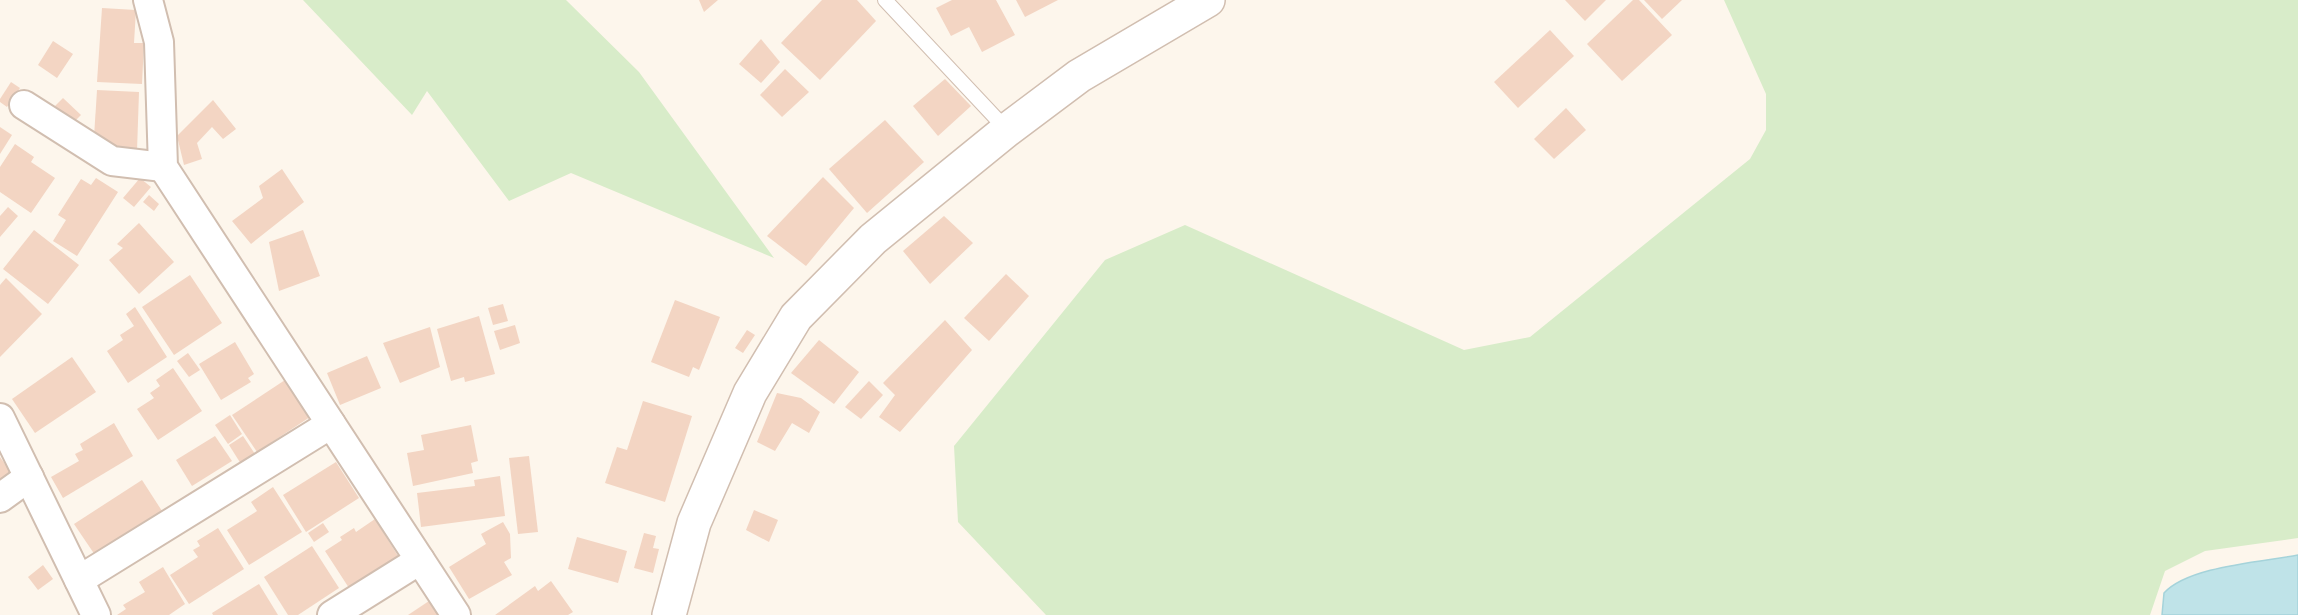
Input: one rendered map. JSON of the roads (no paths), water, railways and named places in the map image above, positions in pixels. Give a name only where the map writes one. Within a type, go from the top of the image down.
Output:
[{"type":"street","points":[[148,0],[159,42],[163,168],[456,615]]},
{"type":"street","points":[[669,615],[694,523],[750,393],[796,317],[873,239],[1007,130],[1078,76],[1208,0]]},
{"type":"street","points":[[24,105],[112,161],[163,168]]},
{"type":"street","points":[[0,418],[96,615]]},
{"type":"street","points":[[79,580],[331,424]]},
{"type":"street","points":[[0,498],[29,477]]},
{"type":"street","points":[[332,615],[420,560]]},
{"type":"lane","points":[[885,0],[1007,130]]},
{"type":"water","points":[[2298,555],[2298,615],[2162,615],[2164,593],[2175,584],[2190,577],[2227,566]]}]
